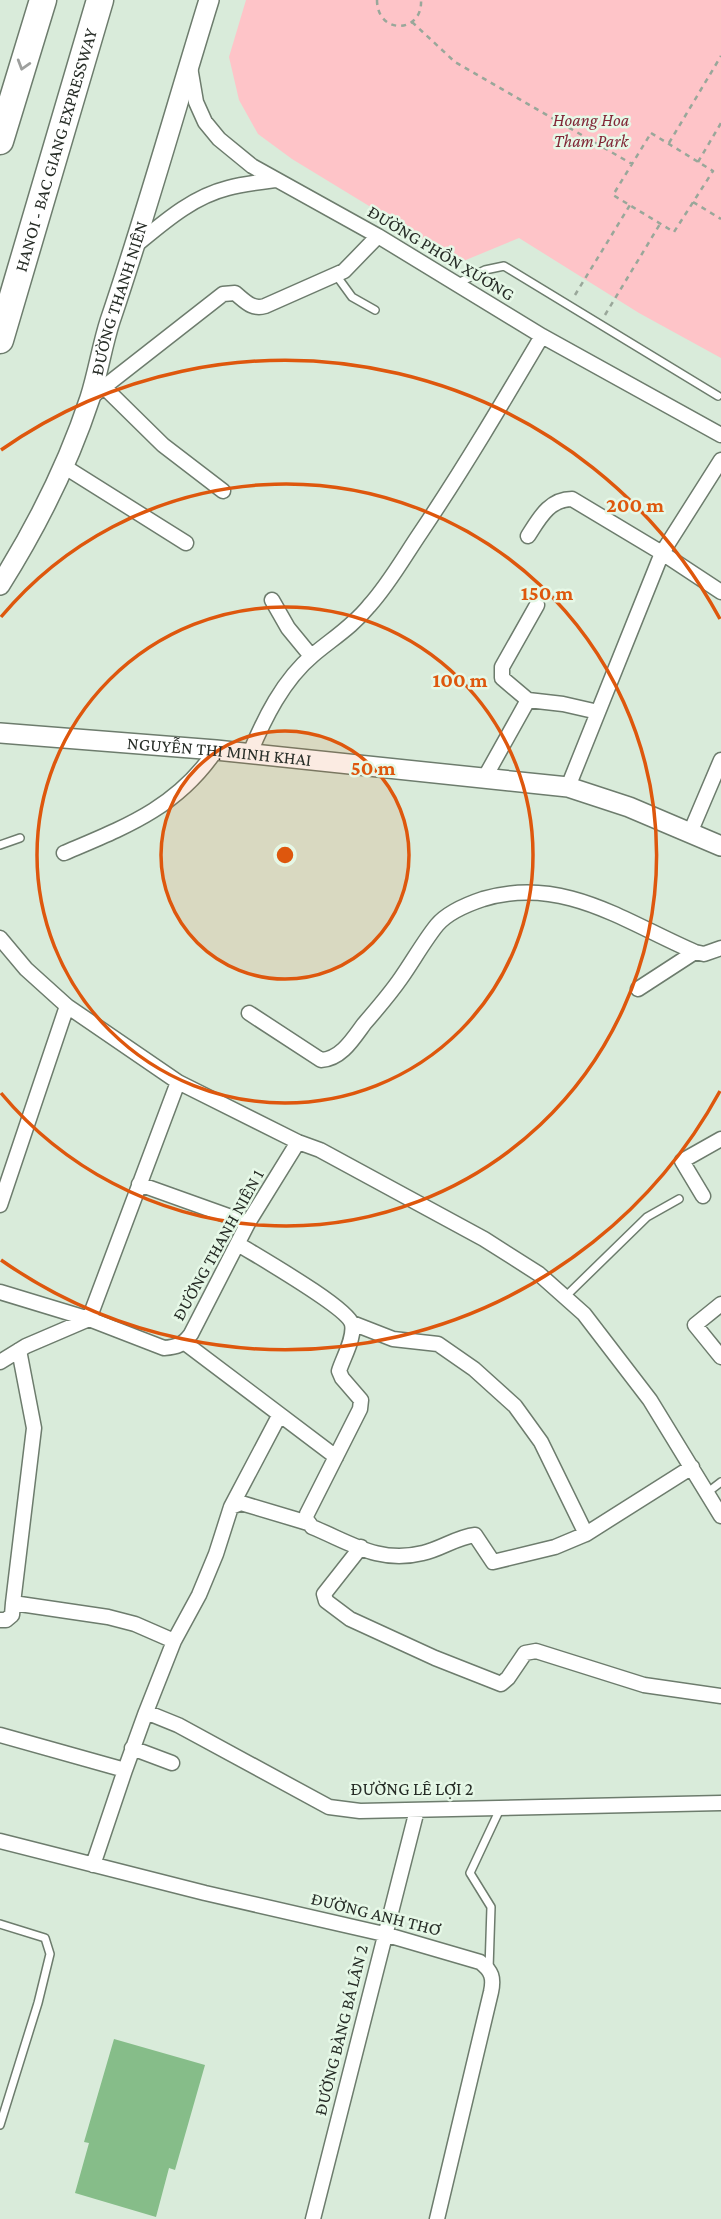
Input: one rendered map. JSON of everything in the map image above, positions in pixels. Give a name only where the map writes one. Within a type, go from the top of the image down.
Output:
[{"type":"highway","points":[[0,141],[43,0]]},
{"type":"highway","name":"HANOI - BAC GIANG EXPRESSWAY","points":[[0,340],[100,0]]},
{"type":"street","name":"ĐƯỜNG THANH NIÊN","points":[[0,585],[65,467],[97,392],[109,325],[136,245],[209,0]]},
{"type":"street","name":"ĐƯỜNG PHỒN XƯƠNG","points":[[190,62],[196,102],[205,122],[219,138],[253,166],[378,236],[542,336],[721,435]]},
{"type":"street","points":[[136,245],[170,217],[210,194],[227,188],[276,180]]},
{"type":"street","points":[[223,491],[97,392],[223,294],[235,293],[251,306],[258,308],[336,275],[378,236]]},
{"type":"street","points":[[250,753],[277,697],[311,656],[333,641],[369,607],[465,467],[542,336]]},
{"type":"street","points":[[568,787],[662,553],[721,460]]},
{"type":"street","points":[[65,467],[186,543]]},
{"type":"street","points":[[528,536],[551,505],[564,499],[572,499],[721,592]]},
{"type":"street","points":[[272,600],[288,628],[311,656]]},
{"type":"street","points":[[537,605],[502,667],[502,678],[528,700],[598,712]]},
{"type":"street","points":[[485,777],[528,700]]},
{"type":"street","name":"NGUYỄN THỊ MINH KHAI","points":[[0,733],[250,753],[568,787],[629,807],[721,846]]},
{"type":"street","points":[[64,853],[151,814],[201,772],[216,750]]},
{"type":"street","points":[[690,833],[721,760]]},
{"type":"street","points":[[249,1013],[321,1060],[330,1060],[345,1048],[395,986],[439,923],[468,904],[492,896],[527,891],[548,892],[611,912],[695,952],[704,954],[721,948]]},
{"type":"street","points":[[0,938],[26,969],[67,1006],[178,1082],[298,1142],[320,1150],[484,1239],[539,1274],[584,1314],[650,1400],[721,1516]]},
{"type":"street","points":[[638,989],[695,952]]},
{"type":"street","points":[[0,1205],[67,1006]]},
{"type":"street","points":[[0,1362],[19,1350],[89,1319],[178,1082]]},
{"type":"street","points":[[704,1196],[682,1161],[721,1139]]},
{"type":"street","name":"ĐƯỜNG THANH NIÊN 1","points":[[0,1292],[89,1319],[164,1348],[176,1348],[185,1343],[248,1223],[298,1142]]},
{"type":"street","points":[[139,1184],[248,1223]]},
{"type":"street","points":[[238,1244],[313,1291],[345,1314],[352,1323],[393,1339],[438,1344],[474,1368],[515,1406],[541,1443],[586,1534]]},
{"type":"street","points":[[721,1304],[695,1325],[721,1357]]},
{"type":"street","points":[[308,1523],[307,1514],[360,1409],[361,1400],[339,1371],[352,1335],[352,1323]]},
{"type":"street","points":[[185,1343],[335,1457]]},
{"type":"street","points":[[0,1620],[6,1620],[12,1615],[34,1428],[19,1350]]},
{"type":"street","points":[[93,1865],[132,1748],[174,1641],[199,1595],[231,1507],[279,1416]]},
{"type":"street","points":[[231,1507],[241,1503],[308,1523],[377,1555],[408,1557],[475,1535],[493,1562],[555,1547],[586,1534],[692,1467]]},
{"type":"street","points":[[360,1547],[324,1594],[326,1601],[350,1619],[472,1674],[501,1684],[525,1653],[536,1651],[644,1685],[721,1696]]},
{"type":"street","points":[[13,1603],[108,1617],[135,1624],[174,1641]]},
{"type":"street","name":"ĐƯỜNG LÊ LỢI 2","points":[[146,1712],[178,1725],[329,1807],[359,1811],[721,1803]]},
{"type":"street","points":[[0,1735],[125,1770]]},
{"type":"street","points":[[132,1748],[172,1763]]},
{"type":"street","name":"ĐƯỜNG BÀNG BÁ LÂN 2","points":[[313,2219],[417,1810]]},
{"type":"street","name":"ĐƯỜNG ANH THƠ","points":[[0,1841],[205,1893],[384,1934],[481,1962],[489,1969]]},
{"type":"street","points":[[437,2219],[494,1979],[489,1969]]},
{"type":"lane","points":[[456,285],[485,270],[505,266],[718,396]]},
{"type":"lane","points":[[336,275],[352,297],[375,310]]},
{"type":"lane","points":[[0,845],[20,838]]},
{"type":"lane","points":[[565,1297],[647,1217],[679,1199]]},
{"type":"lane","points":[[708,1492],[721,1482]]},
{"type":"lane","points":[[489,1969],[491,1907],[470,1873],[500,1808]]},
{"type":"lane","points":[[0,1924],[45,1938],[50,1954],[38,2003],[0,2125]]},
{"type":"path","points":[[377,0],[377,8],[384,21],[398,26],[412,22],[421,11],[421,0]]},
{"type":"path","points":[[412,22],[455,62],[632,164]]},
{"type":"path","points":[[669,144],[721,56]]},
{"type":"path","points":[[698,162],[721,123]]},
{"type":"path","points":[[651,133],[713,171],[674,232],[613,195],[632,164],[651,133]]},
{"type":"path","points":[[693,202],[721,219]]},
{"type":"path","points":[[569,305],[630,205]]},
{"type":"path","points":[[600,324],[660,224]]},
{"type":"green space","name":"Hoang Hoa Tham Park","points":[[246,0],[721,0],[721,358],[639,313],[519,238],[461,262],[292,159],[258,134],[239,100],[229,57]]},
{"type":"building","points":[[114,2039],[205,2065],[175,2170],[169,2168],[156,2217],[75,2193],[89,2143],[84,2142]]}]
